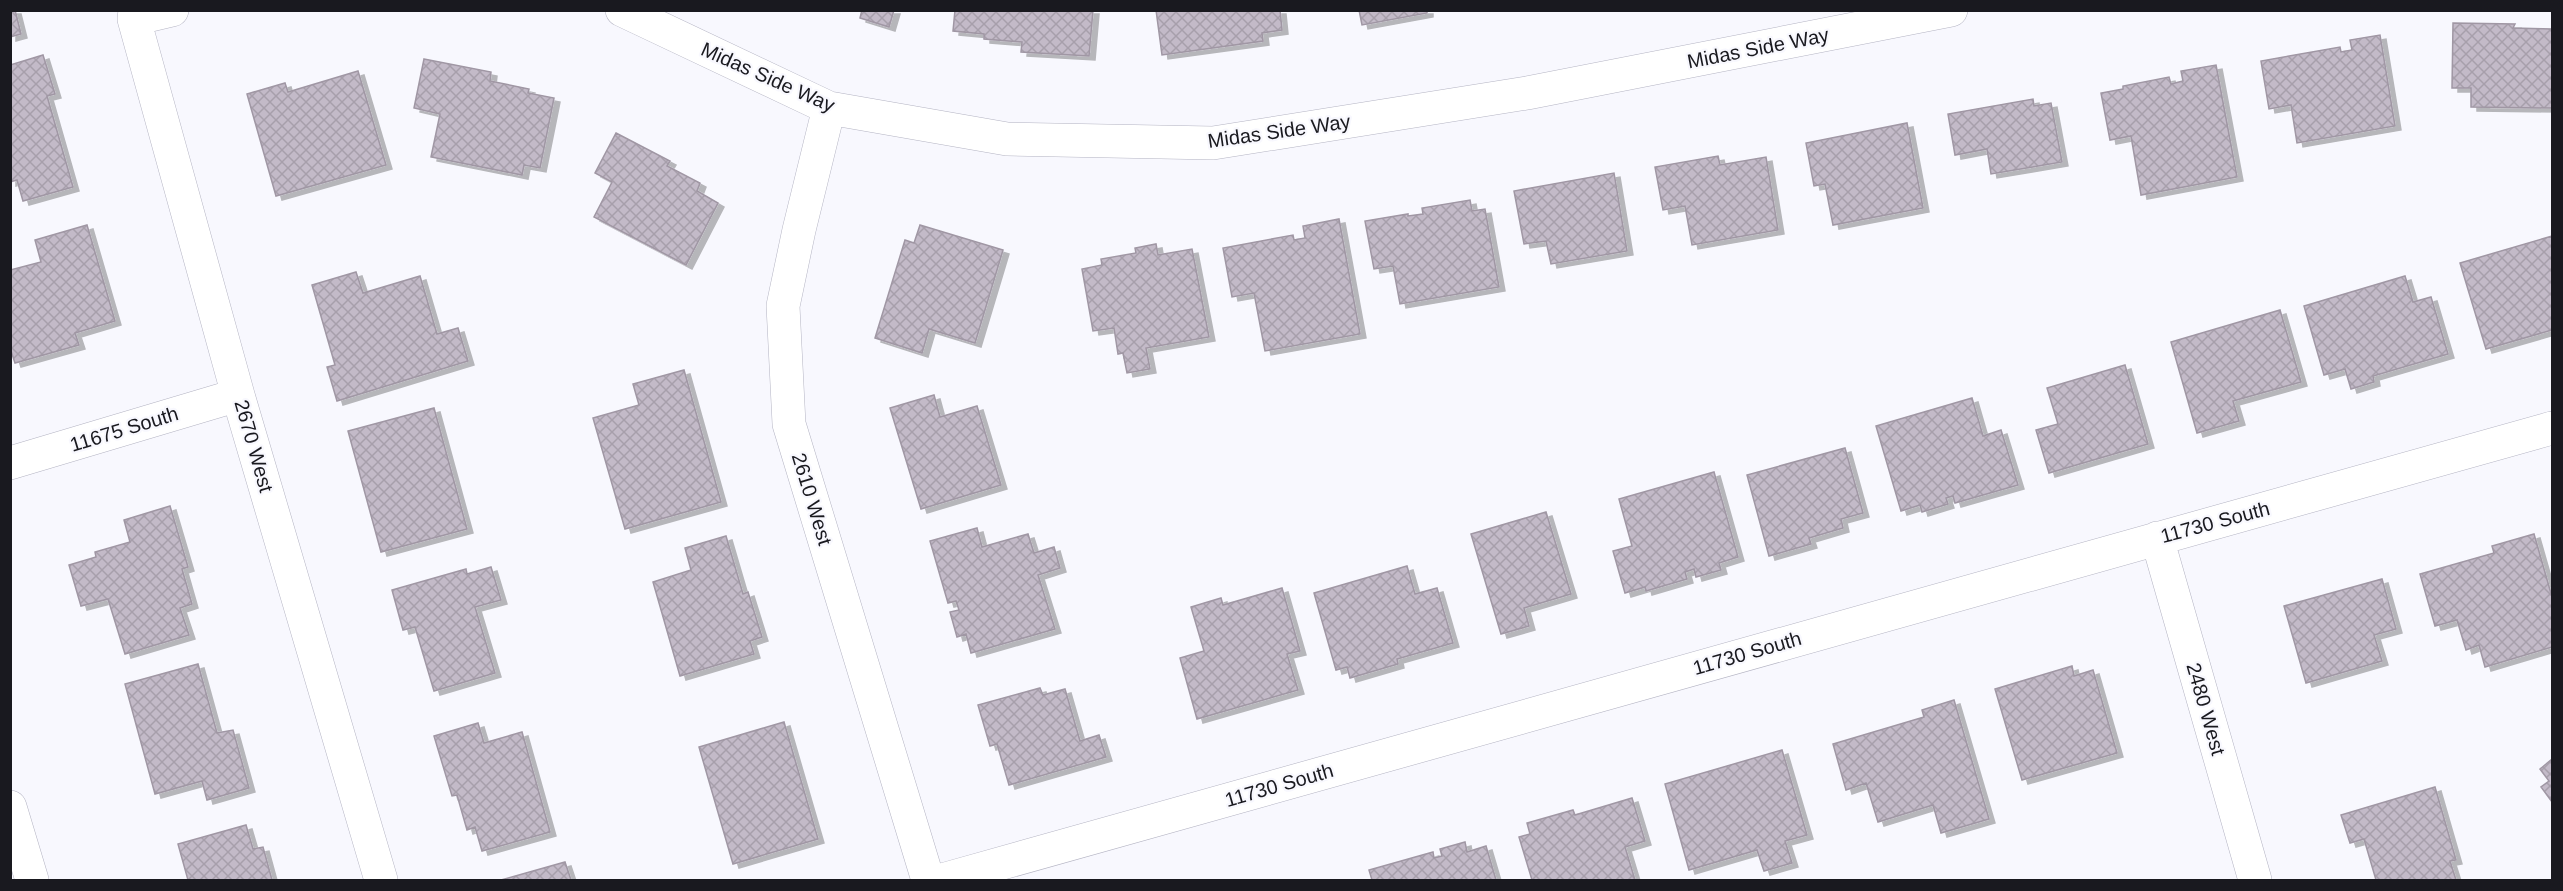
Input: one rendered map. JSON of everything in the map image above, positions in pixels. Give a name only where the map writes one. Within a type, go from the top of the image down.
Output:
[{"type":"street","points":[[135,15],[172,10]]},
{"type":"street","name":"Midas Side Way","points":[[622,10],[829,108],[1007,139],[1213,143],[1527,93],[1951,10]]},
{"type":"street","name":"2670 West","points":[[135,15],[238,395],[381,880]]},
{"type":"street","name":"2610 West","points":[[829,108],[783,306],[789,424],[928,880]]},
{"type":"street","name":"11675 South","points":[[10,463],[238,395]]},
{"type":"street","name":"11730 South","points":[[942,880],[2553,428]]},
{"type":"street","name":"2480 West","points":[[2157,538],[2255,880]]},
{"type":"street","points":[[10,807],[32,880]]},
{"type":"building","points":[[10,10],[15,10],[21,34],[10,37]]},
{"type":"building","points":[[862,10],[894,10],[889,27],[860,18]]},
{"type":"building","points":[[955,10],[1093,10],[1089,56],[1021,52],[1022,42],[984,39],[984,34],[953,31]]},
{"type":"building","points":[[1156,10],[1280,10],[1282,30],[1262,33],[1263,41],[1162,55]]},
{"type":"building","points":[[1359,10],[1427,10],[1427,13],[1362,25]]},
{"type":"building","points":[[2453,23],[2515,24],[2513,28],[2552,29],[2552,108],[2471,107],[2471,88],[2452,88]]},
{"type":"building","points":[[2380,35],[2395,126],[2297,143],[2291,105],[2269,109],[2261,61],[2340,47],[2341,52],[2352,50],[2350,40]]},
{"type":"building","points":[[43,55],[55,94],[47,96],[73,187],[23,201],[17,180],[10,182],[10,65]]},
{"type":"building","points":[[424,59],[491,72],[490,81],[529,89],[528,93],[554,98],[540,168],[524,165],[522,175],[431,157],[440,114],[414,108]]},
{"type":"building","points":[[2216,65],[2237,177],[2141,195],[2131,136],[2110,140],[2101,93],[2169,77],[2171,84],[2183,81],[2181,71]]},
{"type":"building","points":[[358,71],[386,165],[276,196],[247,94],[285,83],[288,92]]},
{"type":"building","points":[[2033,99],[2034,106],[2051,103],[2062,162],[1991,174],[1987,149],[1955,155],[1948,114]]},
{"type":"building","points":[[1907,123],[1923,208],[1833,225],[1825,184],[1814,186],[1806,143]]},
{"type":"building","points":[[616,133],[670,161],[667,166],[700,183],[697,191],[718,203],[686,265],[594,217],[612,182],[595,173]]},
{"type":"building","points":[[1718,156],[1720,165],[1766,157],[1778,230],[1692,245],[1685,206],[1663,210],[1655,167]]},
{"type":"building","points":[[1614,173],[1627,251],[1551,264],[1546,241],[1524,244],[1514,191]]},
{"type":"building","points":[[1470,200],[1472,211],[1485,209],[1499,287],[1400,304],[1393,266],[1374,269],[1365,221],[1423,214],[1422,208]]},
{"type":"building","points":[[1339,219],[1360,334],[1265,351],[1254,293],[1232,297],[1223,248],[1293,235],[1294,240],[1305,238],[1303,226]]},
{"type":"building","points":[[87,225],[115,321],[75,333],[79,345],[15,363],[10,348],[10,270],[41,262],[35,240]]},
{"type":"building","points":[[920,225],[1003,250],[975,343],[929,329],[922,353],[875,338],[905,240],[914,243]]},
{"type":"building","points":[[2552,236],[2552,330],[2486,349],[2460,263]]},
{"type":"building","points":[[1156,244],[1158,255],[1192,249],[1209,337],[1146,348],[1150,369],[1127,373],[1123,353],[1118,354],[1114,328],[1093,331],[1082,269],[1102,265],[1101,259],[1136,253],[1135,248]]},
{"type":"building","points":[[356,272],[363,293],[420,276],[437,334],[458,328],[468,361],[337,401],[327,367],[335,365],[312,285]]},
{"type":"building","points":[[2405,276],[2413,302],[2431,297],[2448,354],[2373,376],[2374,382],[2351,389],[2345,369],[2324,375],[2304,306]]},
{"type":"building","points":[[2280,310],[2301,382],[2233,401],[2239,421],[2197,433],[2171,342]]},
{"type":"building","points":[[2125,365],[2148,444],[2049,473],[2036,430],[2058,424],[2047,388]]},
{"type":"building","points":[[684,370],[721,502],[625,529],[593,418],[639,405],[633,384]]},
{"type":"building","points":[[934,395],[940,417],[977,406],[1001,485],[921,509],[890,408]]},
{"type":"building","points":[[1972,398],[1983,436],[2001,430],[2018,485],[1955,503],[1953,496],[1946,498],[1948,504],[1922,512],[1920,505],[1901,511],[1876,426]]},
{"type":"building","points":[[434,408],[467,529],[381,552],[348,431]]},
{"type":"building","points":[[1845,448],[1863,513],[1841,519],[1843,528],[1809,538],[1811,544],[1769,556],[1747,475]]},
{"type":"building","points":[[1714,472],[1738,557],[1719,563],[1721,570],[1696,577],[1694,569],[1685,572],[1687,579],[1646,591],[1645,587],[1625,593],[1613,551],[1632,546],[1619,499]]},
{"type":"building","points":[[170,506],[188,567],[182,569],[192,604],[180,608],[189,635],[125,654],[108,599],[81,606],[69,565],[96,557],[95,552],[130,542],[124,520]]},
{"type":"building","points":[[1546,512],[1571,594],[1524,608],[1529,626],[1501,634],[1471,534]]},
{"type":"building","points":[[977,528],[982,547],[1028,534],[1034,553],[1054,547],[1060,568],[1038,575],[1055,629],[971,653],[966,634],[957,637],[950,612],[959,610],[956,601],[948,603],[930,541]]},
{"type":"building","points":[[2534,534],[2552,597],[2552,647],[2485,667],[2479,645],[2466,650],[2457,620],[2435,626],[2420,574],[2494,553],[2492,546]]},
{"type":"building","points":[[726,536],[743,594],[748,592],[762,637],[750,641],[754,654],[680,676],[653,582],[691,570],[685,548]]},
{"type":"building","points":[[1407,566],[1415,594],[1437,588],[1453,643],[1397,659],[1398,664],[1350,678],[1347,667],[1336,670],[1314,593]]},
{"type":"building","points":[[491,567],[501,600],[475,607],[495,673],[434,691],[415,627],[403,630],[392,590],[466,569],[467,574]]},
{"type":"building","points":[[2382,579],[2396,629],[2374,635],[2382,661],[2306,683],[2284,606]]},
{"type":"building","points":[[1282,588],[1300,651],[1287,654],[1298,690],[1197,719],[1180,658],[1204,651],[1191,607],[1221,598],[1223,605]]},
{"type":"building","points":[[198,664],[217,733],[233,730],[249,788],[207,800],[202,781],[155,794],[125,684]]},
{"type":"building","points":[[2072,666],[2074,676],[2093,670],[2117,753],[2022,780],[1995,689]]},
{"type":"building","points":[[1040,688],[1043,695],[1065,689],[1080,741],[1099,735],[1106,757],[1009,785],[997,744],[990,746],[978,705]]},
{"type":"building","points":[[1954,700],[1989,819],[1941,833],[1933,805],[1878,822],[1866,783],[1846,790],[1833,744],[1924,717],[1922,710]]},
{"type":"building","points":[[784,722],[818,839],[733,864],[699,747]]},
{"type":"building","points":[[478,723],[484,743],[522,732],[550,832],[482,851],[475,827],[467,830],[457,795],[452,796],[434,736]]},
{"type":"building","points":[[1782,750],[1807,835],[1785,841],[1792,863],[1764,871],[1757,850],[1689,870],[1665,784]]},
{"type":"building","points":[[2552,759],[2552,802],[2541,787],[2549,781],[2540,769]]},
{"type":"building","points":[[2435,787],[2456,860],[2450,861],[2456,880],[2376,880],[2364,839],[2350,843],[2341,815]]},
{"type":"building","points":[[1632,798],[1645,841],[1625,847],[1635,880],[1532,880],[1519,837],[1530,834],[1527,823],[1573,810],[1575,815]]},
{"type":"building","points":[[246,825],[253,849],[263,847],[272,880],[188,880],[178,844]]},
{"type":"building","points":[[1465,842],[1467,852],[1486,846],[1496,880],[1372,880],[1369,870],[1433,852],[1434,858],[1442,856],[1440,849]]},
{"type":"building","points":[[565,862],[571,880],[501,880]]}]
